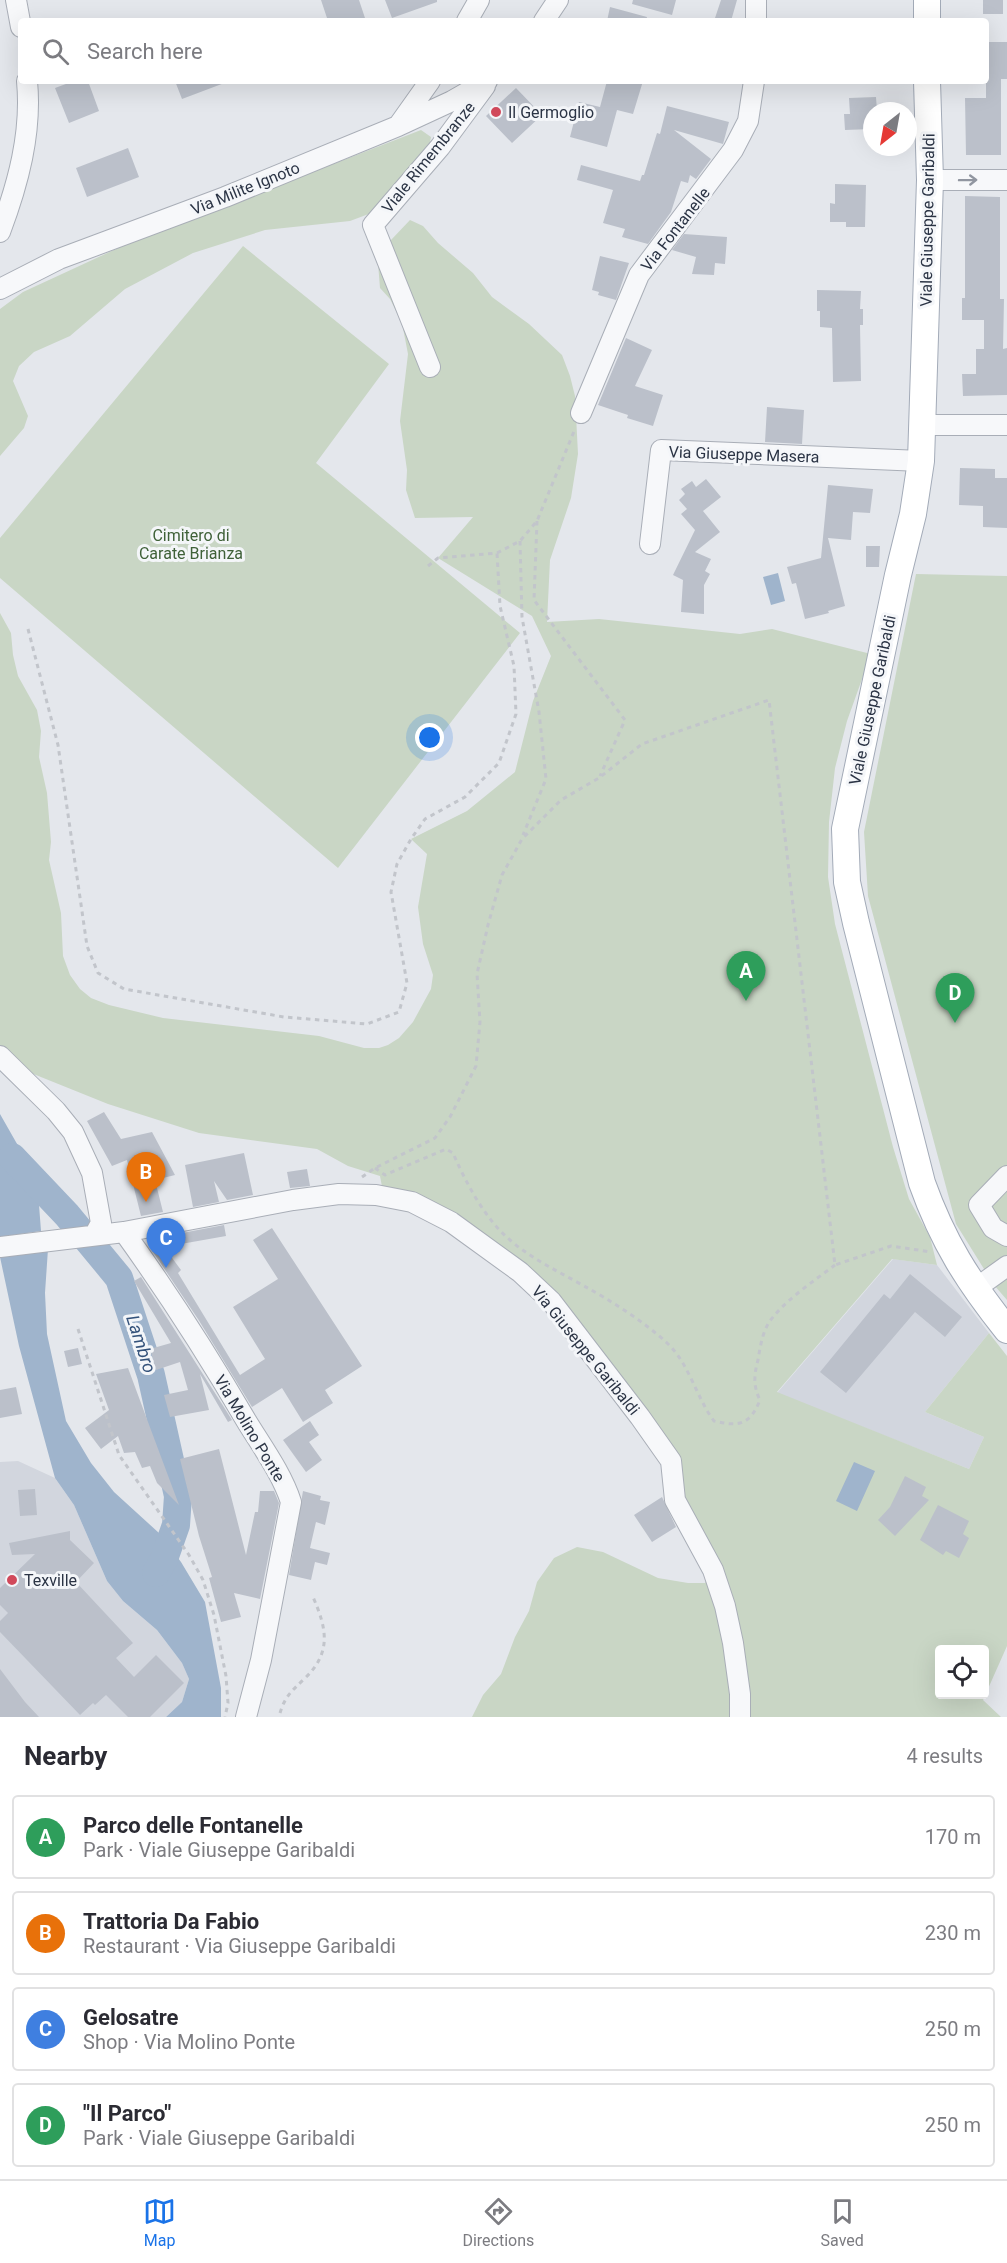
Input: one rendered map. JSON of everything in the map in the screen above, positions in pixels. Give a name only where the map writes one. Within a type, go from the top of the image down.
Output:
[{"type":"main road","points":[[927,0],[927,18]]},
{"type":"main road","name":"Viale Giuseppe Garibaldi","points":[[927,84],[930,180],[921,461],[913,514],[898,575],[846,828],[847,882],[922,1183],[935,1220],[978,1294],[1007,1330]]},
{"type":"street","points":[[16,0],[19,18]]},
{"type":"street","points":[[468,18],[479,0]]},
{"type":"street","points":[[546,18],[558,0]]},
{"type":"street","points":[[756,0],[756,18]]},
{"type":"street","points":[[0,232],[7,195],[26,141],[29,98],[27,84]]},
{"type":"street","points":[[398,126],[428,84]]},
{"type":"street","name":"Via Milite Ignoto","points":[[0,289],[59,259],[225,197],[398,126],[483,84]]},
{"type":"street","name":"Viale Rimembranze","points":[[430,367],[373,225],[441,147],[486,84]]},
{"type":"street","name":"Via Fontanelle","points":[[581,413],[639,275],[733,150],[748,121],[754,84]]},
{"type":"street","points":[[930,180],[1007,180]]},
{"type":"street","points":[[922,425],[1007,425]]},
{"type":"street","name":"Via Giuseppe Masera","points":[[650,544],[661,450],[921,461]]},
{"type":"street","points":[[0,1056],[56,1111],[73,1132],[92,1173],[101,1223],[95,1234]]},
{"type":"street","points":[[1007,1176],[978,1205],[993,1228],[1007,1236]]},
{"type":"street","name":"Via Giuseppe Garibaldi","points":[[0,1247],[124,1232],[293,1200],[339,1194],[376,1195],[412,1202],[451,1222],[520,1272],[551,1301],[671,1461],[675,1500],[713,1570],[733,1643],[740,1694],[740,1717]]},
{"type":"street","name":"Via Molino Ponte","points":[[124,1232],[160,1281],[239,1407],[286,1486],[291,1503],[261,1660],[246,1717]]},
{"type":"street","points":[[978,1294],[1007,1266]]},
{"type":"path","points":[[428,566],[438,558],[497,553],[520,541],[537,521],[581,413]]},
{"type":"path","points":[[537,521],[534,600],[626,720],[599,778]]},
{"type":"path","points":[[339,1194],[375,1168],[435,1138],[450,1117],[476,1066],[480,1022],[477,974],[488,925],[502,875],[522,839],[546,778],[539,712],[522,617],[520,541]]},
{"type":"path","points":[[28,629],[58,745],[87,946],[99,973],[124,989],[284,1017],[367,1024],[399,1012],[406,983],[391,892],[397,864],[425,819],[465,796],[499,763],[516,714],[514,666],[500,606],[497,553]]},
{"type":"path","points":[[522,839],[561,800],[599,778],[642,744],[769,700],[835,1265]]},
{"type":"path","points":[[375,1168],[385,1175],[446,1149],[453,1153],[486,1212],[509,1240],[547,1267],[594,1292],[669,1344],[680,1360],[705,1409],[714,1421],[728,1425],[740,1425],[755,1414],[760,1400],[754,1389],[755,1372],[763,1336],[769,1323],[801,1292],[835,1265],[891,1246],[936,1252],[949,1247]]},
{"type":"path","points":[[78,1329],[119,1455],[189,1555],[203,1580],[214,1615],[226,1676],[228,1703],[225,1717]]},
{"type":"path","points":[[280,1713],[284,1698],[312,1672],[320,1660],[325,1645],[324,1625],[314,1597]]},
{"type":"shaded area","points":[[893,1259],[937,1265],[989,1333],[925,1412],[984,1437],[969,1469],[777,1393]]},
{"type":"shaded area","points":[[18,1461],[55,1478],[74,1505],[107,1581],[123,1601],[157,1630],[182,1663],[189,1679],[182,1702],[166,1717],[0,1717],[0,1462]]},
{"type":"green space","points":[[421,130],[431,137],[429,148],[374,212],[350,221],[265,230],[193,253],[125,289],[70,336],[34,352],[19,366],[13,381],[28,416],[24,428],[0,456],[0,309],[23,292],[129,243]]},
{"type":"green space","points":[[410,220],[423,226],[438,243],[473,273],[492,297],[529,324],[562,355],[575,396],[578,454],[571,498],[550,560],[547,622],[599,619],[740,634],[772,629],[871,654],[847,721],[835,768],[829,822],[828,877],[835,924],[893,1147],[909,1199],[930,1237],[937,1265],[892,1259],[777,1392],[969,1469],[984,1437],[925,1412],[989,1333],[1007,1356],[1007,1646],[989,1686],[989,1645],[935,1645],[935,1699],[983,1699],[1001,1717],[472,1717],[483,1695],[501,1674],[515,1637],[529,1611],[537,1582],[554,1558],[577,1547],[603,1552],[658,1578],[705,1583],[713,1570],[675,1500],[671,1461],[577,1338],[482,1244],[384,1197],[380,1176],[348,1166],[317,1149],[199,1133],[108,1104],[26,1071],[0,1069],[0,613],[11,633],[18,676],[37,710],[41,731],[39,757],[47,793],[51,842],[49,860],[61,913],[63,956],[70,975],[80,989],[91,998],[109,1005],[163,1018],[319,1036],[364,1048],[379,1048],[399,1038],[413,1022],[431,989],[433,975],[423,944],[418,907],[427,854],[411,839],[467,811],[515,772],[533,701],[551,656],[532,616],[438,558],[473,517],[415,518],[406,490],[407,470],[400,421],[408,354],[402,323],[390,299],[380,288],[378,263],[391,240]]},
{"type":"green space","name":"Cimitero di Carate Brianza","points":[[243,246],[389,364],[316,463],[520,633],[338,868],[0,578],[0,538]]},
{"type":"green space","points":[[916,574],[1007,576],[1007,1300],[994,1285],[956,1224],[868,896],[864,832]]},
{"type":"water","points":[[778,573],[785,601],[771,605],[763,577]]},
{"type":"water","points":[[0,1114],[37,1179],[41,1231],[0,1237]]},
{"type":"water","points":[[48,1249],[45,1293],[47,1334],[66,1421],[91,1463],[114,1492],[159,1533],[181,1562],[205,1602],[221,1688],[221,1717],[166,1717],[182,1702],[189,1679],[182,1663],[157,1630],[123,1601],[107,1581],[74,1505],[55,1478],[19,1346],[0,1257]]},
{"type":"water","points":[[854,1462],[875,1471],[857,1511],[836,1501]]},
{"type":"building","points":[[321,0],[359,0],[365,18],[327,18]]},
{"type":"building","points":[[385,0],[437,0],[437,2],[392,18]]},
{"type":"building","points":[[633,0],[676,0],[672,15],[632,4]]},
{"type":"building","points":[[721,0],[737,0],[732,18],[715,18]]},
{"type":"building","points":[[983,0],[1003,0],[1003,14],[983,14]]},
{"type":"building","points":[[610,7],[647,17],[647,18],[608,18]]},
{"type":"building","points":[[989,42],[1007,42],[1007,79],[1001,79],[1001,155],[966,155],[965,98],[986,98],[986,84],[989,84]]},
{"type":"building","points":[[66,84],[89,84],[99,111],[69,123],[55,88]]},
{"type":"building","points":[[176,84],[222,84],[182,99]]},
{"type":"building","points":[[606,84],[642,84],[633,114],[617,110],[607,147],[570,137],[579,102],[600,107]]},
{"type":"building","points":[[516,88],[542,115],[512,143],[486,116]]},
{"type":"building","points":[[876,97],[876,102],[863,102],[863,129],[845,130],[844,114],[850,114],[849,98]]},
{"type":"building","points":[[667,106],[729,122],[723,144],[674,130],[711,159],[696,179],[690,175],[688,183],[681,181],[671,212],[648,244],[622,237],[625,229],[603,223],[613,190],[577,180],[581,165],[640,181],[657,133],[660,134]]},
{"type":"building","points":[[128,148],[139,177],[87,197],[76,168]]},
{"type":"building","points":[[835,184],[866,185],[865,227],[846,227],[846,222],[830,222],[830,203],[835,204]]},
{"type":"building","points":[[965,196],[1000,197],[1000,299],[1004,299],[1003,349],[1007,348],[1007,395],[963,396],[962,374],[976,374],[976,349],[984,349],[984,320],[962,320],[962,298],[965,298]]},
{"type":"building","points":[[684,234],[727,237],[725,264],[715,263],[714,275],[692,274],[696,257],[672,250]]},
{"type":"building","points":[[600,256],[629,263],[616,300],[598,295],[599,292],[592,290]]},
{"type":"building","points":[[817,290],[861,291],[860,309],[863,309],[863,325],[860,325],[861,381],[833,382],[832,328],[820,327]]},
{"type":"building","points":[[626,338],[652,350],[635,386],[663,395],[653,426],[627,418],[628,415],[598,405]]},
{"type":"building","points":[[767,407],[804,410],[802,444],[765,442]]},
{"type":"building","points":[[960,468],[995,469],[995,478],[1007,478],[1007,528],[983,527],[983,506],[959,505]]},
{"type":"building","points":[[706,479],[721,497],[703,511],[720,532],[695,552],[711,559],[705,571],[710,574],[704,585],[704,614],[681,612],[683,580],[673,575],[695,530],[681,514],[687,509],[679,500],[685,494],[681,489],[692,481],[696,487]]},
{"type":"building","points":[[828,485],[873,489],[870,513],[853,512],[851,540],[828,538],[845,606],[805,619],[796,583],[792,584],[787,567],[821,558]]},
{"type":"building","points":[[866,546],[880,546],[879,567],[866,567]]},
{"type":"building","points":[[104,1112],[121,1139],[152,1132],[175,1175],[155,1180],[163,1212],[141,1216],[127,1160],[112,1166],[87,1121]]},
{"type":"building","points":[[244,1153],[253,1195],[227,1200],[214,1181],[219,1202],[193,1207],[185,1165]]},
{"type":"building","points":[[307,1169],[310,1186],[290,1188],[287,1172]]},
{"type":"building","points":[[224,1225],[226,1236],[164,1247],[181,1270],[178,1273],[240,1375],[265,1359],[233,1307],[278,1279],[253,1240],[272,1228],[362,1366],[325,1390],[333,1403],[303,1422],[282,1388],[252,1407],[198,1319],[151,1249],[156,1238]]},
{"type":"building","points":[[910,1274],[962,1317],[945,1337],[915,1312],[846,1393],[820,1372],[884,1294],[890,1299]]},
{"type":"building","points":[[141,1277],[232,1420],[228,1422],[200,1374],[209,1410],[170,1417],[164,1395],[188,1390],[180,1362],[156,1370],[150,1349],[171,1343],[134,1281]]},
{"type":"building","points":[[78,1348],[82,1364],[68,1367],[64,1351]]},
{"type":"building","points":[[128,1368],[179,1505],[157,1483],[150,1466],[142,1468],[135,1452],[124,1453],[118,1436],[101,1449],[85,1428],[109,1410],[96,1374]]},
{"type":"building","points":[[16,1387],[22,1414],[0,1418],[0,1390]]},
{"type":"building","points":[[310,1421],[319,1435],[309,1442],[322,1460],[306,1472],[283,1440]]},
{"type":"building","points":[[219,1449],[246,1555],[255,1512],[258,1512],[260,1491],[274,1491],[279,1503],[260,1599],[234,1593],[241,1617],[221,1622],[209,1578],[212,1577],[199,1536],[180,1459]]},
{"type":"building","points":[[905,1476],[926,1487],[922,1496],[929,1500],[895,1536],[878,1520],[890,1507]]},
{"type":"building","points":[[35,1489],[37,1515],[20,1516],[18,1490]]},
{"type":"building","points":[[303,1491],[321,1496],[320,1500],[330,1502],[325,1525],[316,1522],[310,1548],[330,1553],[327,1565],[315,1562],[311,1580],[289,1575]]},
{"type":"building","points":[[662,1497],[676,1527],[652,1542],[634,1515]]},
{"type":"building","points":[[938,1505],[969,1521],[963,1534],[969,1538],[959,1558],[946,1551],[943,1555],[920,1540]]},
{"type":"building","points":[[70,1531],[70,1540],[94,1563],[76,1582],[133,1643],[116,1658],[134,1677],[156,1655],[184,1683],[150,1717],[128,1717],[106,1695],[80,1715],[0,1632],[0,1621],[8,1613],[0,1605],[0,1588],[35,1554],[12,1555],[9,1543]]},
{"type":"building","points":[[0,1669],[25,1702],[39,1717],[0,1717]]},
{"type":"waterway","name":"Lambro","points":[[12,1157],[67,1215],[119,1278],[151,1375],[178,1496],[176,1525],[164,1559],[156,1573]]},
{"type":"place","name":"Il Germoglio","points":[[496,112]]},
{"type":"place","name":"Parco delle Fontanelle","points":[[746,1001]]},
{"type":"place","name":"\"Il Parco\"","points":[[955,1023]]},
{"type":"place","name":"Trattoria Da Fabio","points":[[146,1202]]},
{"type":"place","name":"Gelosatre","points":[[166,1268]]},
{"type":"place","name":"Texville","points":[[12,1580]]}]
